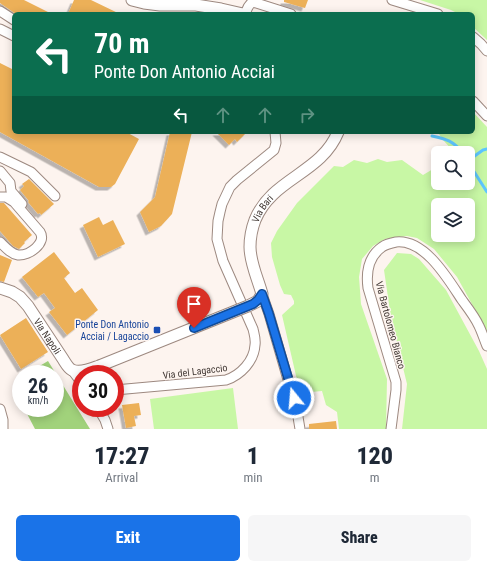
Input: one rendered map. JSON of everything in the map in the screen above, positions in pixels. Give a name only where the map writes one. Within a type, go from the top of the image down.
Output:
[{"type":"street","points":[[132,0],[160,5],[196,5],[235,12]]},
{"type":"street","points":[[392,0],[431,12]]},
{"type":"street","points":[[245,12],[249,5],[253,2],[285,12]]},
{"type":"street","points":[[0,11],[12,19]]},
{"type":"street","points":[[0,29],[12,35]]},
{"type":"street","points":[[475,39],[487,51]]},
{"type":"street","points":[[475,103],[487,116]]},
{"type":"street","name":"Via del Lagaccio","points":[[124,389],[226,380],[244,369],[252,358],[255,336],[222,260],[217,239],[217,230],[220,212],[230,187],[274,150],[276,143],[275,134]]},
{"type":"street","name":"Via Bari","points":[[262,294],[253,265],[250,248],[253,227],[259,212],[274,192],[303,172],[328,150],[333,144],[337,134]]},
{"type":"street","points":[[0,157],[31,172],[55,196]]},
{"type":"street","points":[[0,171],[10,183],[11,191],[43,228]]},
{"type":"street","points":[[0,197],[6,197],[14,202],[40,232],[42,235],[42,240],[36,248],[29,253],[19,255],[13,254],[0,242]]},
{"type":"street","name":"Via Bartolomeo Bianco","points":[[391,429],[396,382],[368,288],[367,278],[368,269],[375,253],[390,243],[400,242],[418,247],[437,265],[454,287],[479,325],[487,346]]},
{"type":"street","name":"Via Napoli","points":[[0,288],[12,292],[20,297],[28,306],[59,354],[72,370]]},
{"type":"street","points":[[107,365],[248,306],[258,300],[262,294]]},
{"type":"street","points":[[262,294],[297,411],[300,429]]},
{"type":"street","points":[[0,409],[3,420],[3,429]]},
{"type":"street","points":[[103,417],[108,429]]},
{"type":"green space","points":[[420,0],[487,0],[487,40],[475,29],[475,12],[455,12]]},
{"type":"green space","points":[[475,114],[487,127],[487,335],[484,326],[457,277],[434,249],[417,238],[407,236],[385,239],[373,246],[362,259],[359,277],[361,304],[387,379],[386,429],[339,429],[337,412],[326,405],[322,391],[300,393],[282,315],[294,304],[294,301],[291,295],[284,294],[280,285],[272,257],[271,243],[277,231],[297,203],[334,166],[343,167],[354,160],[367,163],[378,159],[387,162],[402,160],[423,175],[431,170],[431,190],[475,190],[475,146],[448,146],[439,134],[475,134]]},
{"type":"green space","points":[[397,253],[411,254],[419,259],[446,290],[479,351],[487,369],[487,429],[402,429],[407,384],[391,318],[384,270]]},
{"type":"green space","points":[[48,361],[50,365],[41,365]]},
{"type":"green space","points":[[64,387],[72,400],[72,417],[83,417],[90,429],[35,429],[29,417],[64,417]]},
{"type":"green space","points":[[233,388],[238,429],[154,429],[150,399]]},
{"type":"building","points":[[0,0],[24,0],[48,12],[13,12],[0,3]]},
{"type":"building","points":[[74,0],[91,0],[116,12],[69,12]]},
{"type":"building","points":[[284,0],[308,0],[305,8],[284,2]]},
{"type":"building","points":[[0,63],[12,69],[12,134],[130,134],[139,139],[115,184],[111,187],[99,187],[0,132]]},
{"type":"building","points":[[170,134],[192,134],[172,214],[161,226],[149,232],[140,212],[155,197]]},
{"type":"building","points":[[218,134],[245,134],[237,142],[235,139],[229,145]]},
{"type":"building","points":[[29,179],[54,204],[41,215],[40,213],[38,214],[20,190],[24,186],[22,184]]},
{"type":"building","points":[[0,203],[4,203],[32,235],[19,249],[13,246],[0,231]]},
{"type":"building","points":[[99,217],[103,225],[113,220],[125,244],[98,257],[83,225]]},
{"type":"building","points":[[54,252],[70,273],[64,278],[75,293],[82,288],[98,310],[67,335],[49,312],[55,308],[44,293],[38,297],[22,277]]},
{"type":"building","points":[[0,255],[12,260],[4,282],[0,281]]},
{"type":"building","points":[[26,318],[48,352],[27,365],[19,365],[0,335]]},
{"type":"building","points":[[139,403],[141,415],[134,416],[136,426],[126,428],[124,405]]},
{"type":"building","points":[[336,421],[337,429],[309,429],[309,424]]},
{"type":"waterway","points":[[432,136],[442,138],[456,146]]},
{"type":"waterway","points":[[475,156],[487,149]]},
{"type":"waterway","points":[[475,173],[487,192]]},
{"type":"place","name":"Ponte Don Antonio Acciai / Lagaccio","points":[[157,330]]},
{"type":"route","points":[[194,328],[253,304],[262,294],[294,398]]}]
